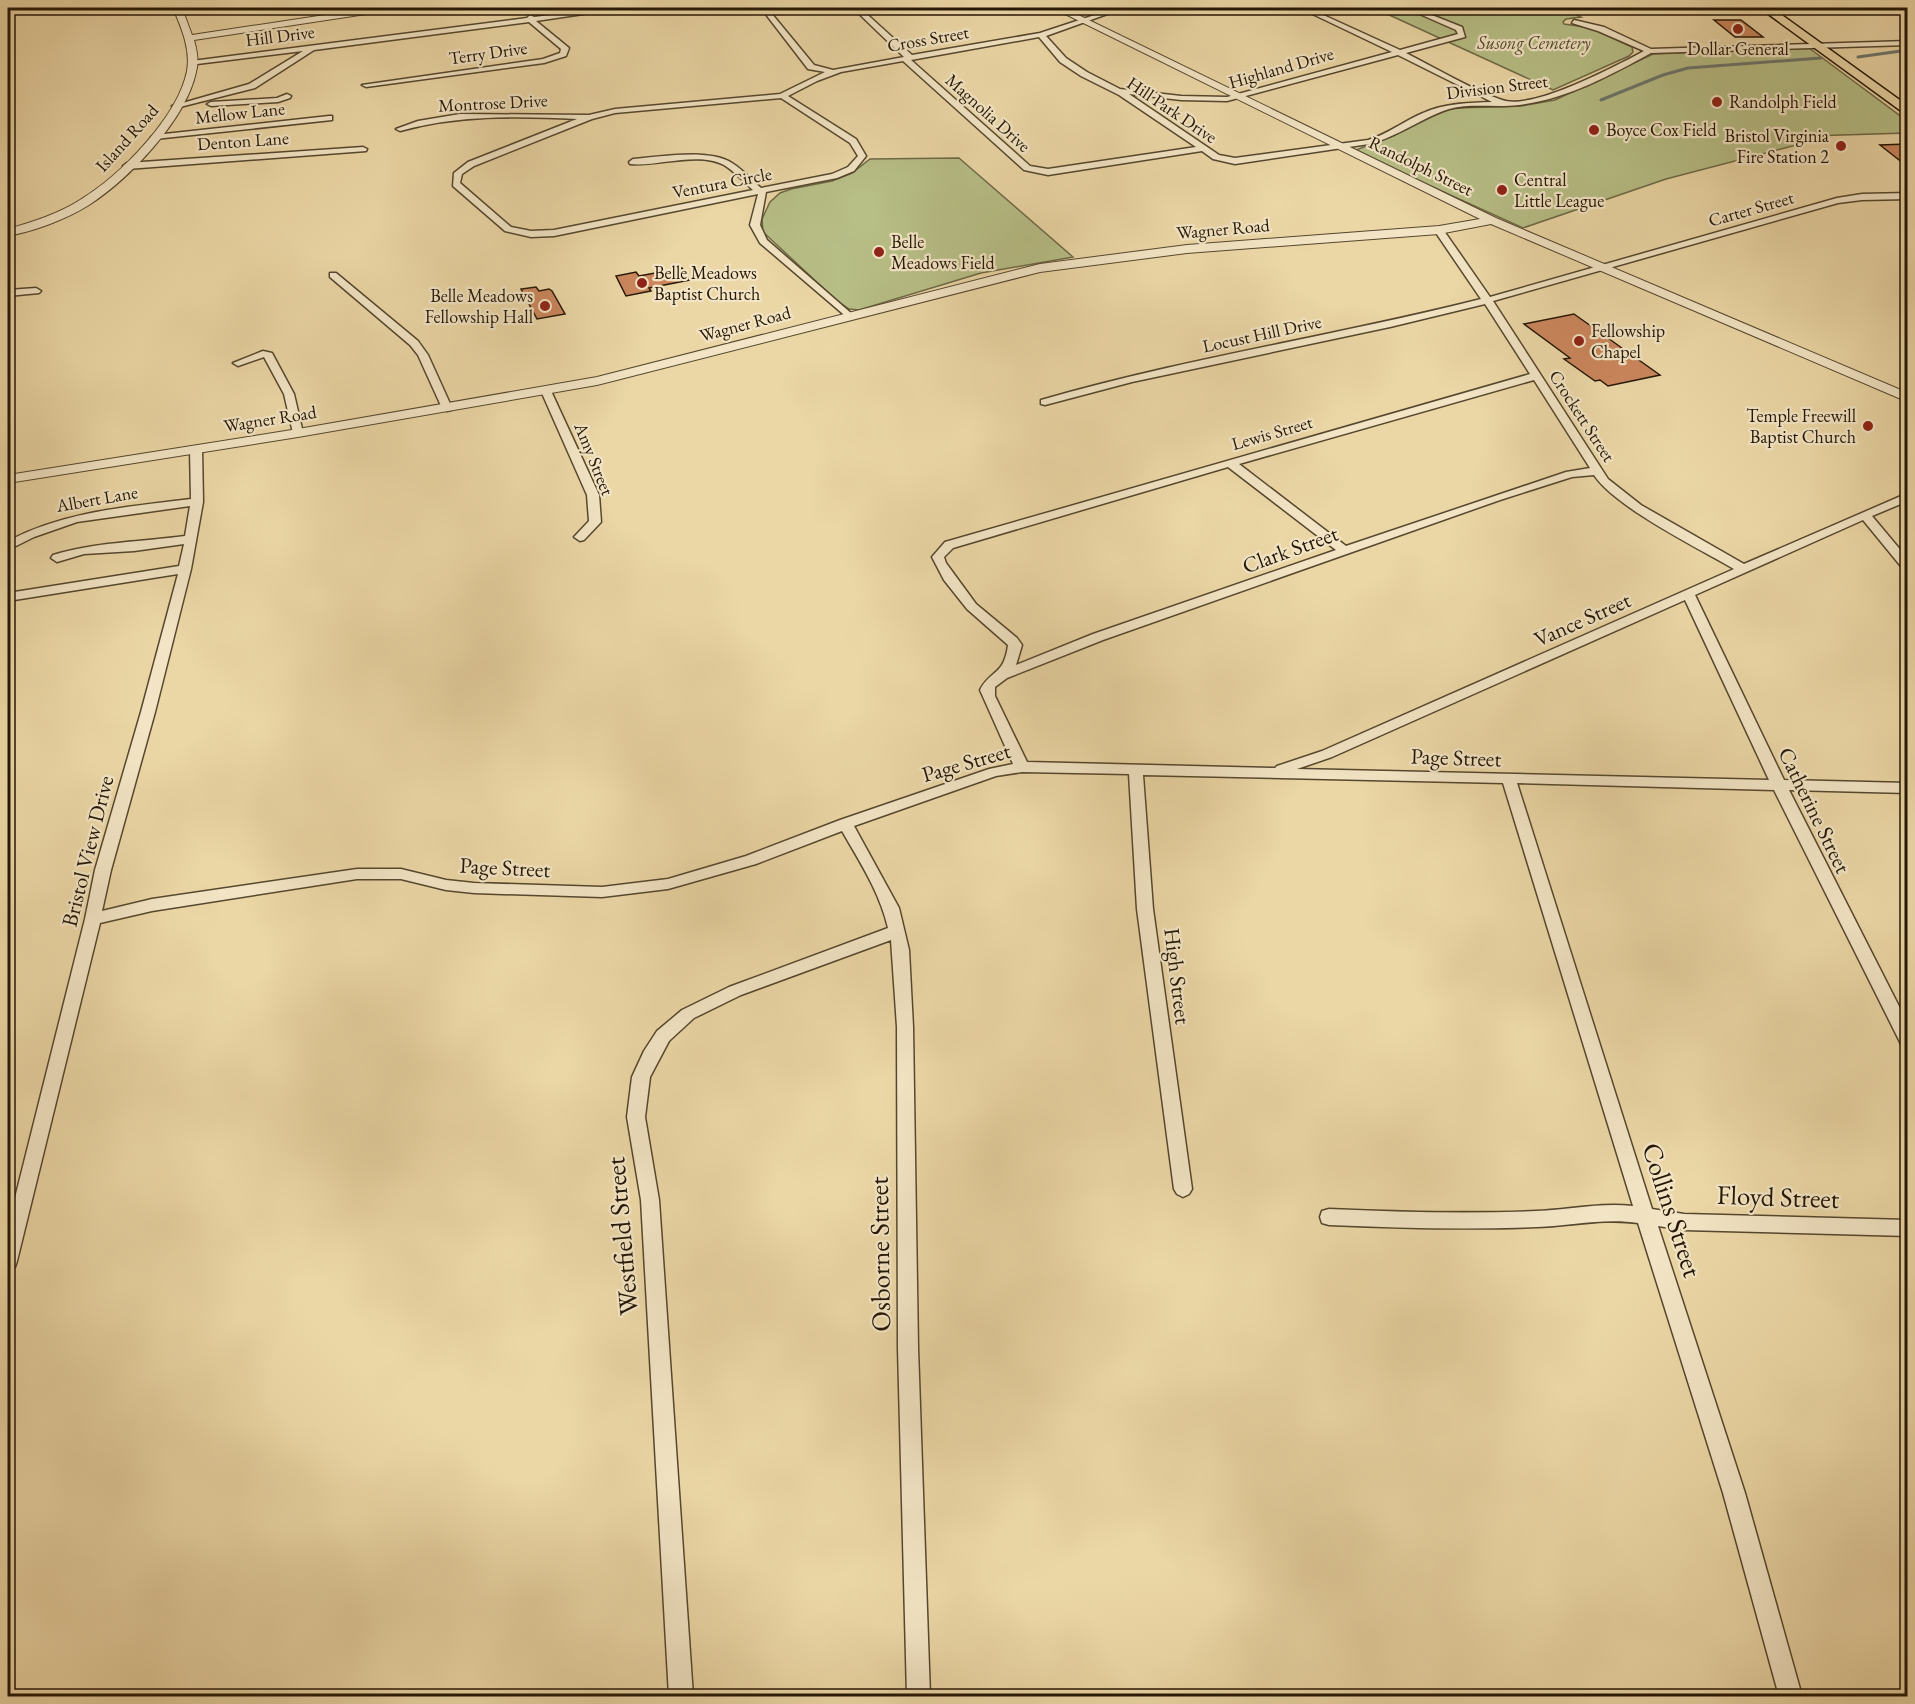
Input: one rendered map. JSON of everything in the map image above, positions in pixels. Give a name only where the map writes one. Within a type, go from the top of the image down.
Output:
[{"type":"main road","points":[[1766,8],[1908,101]]},
{"type":"main road","points":[[1779,8],[1908,112]]},
{"type":"street","name":"Island Road","points":[[8,233],[54,218],[83,204],[100,192],[155,137],[176,106],[192,72],[189,38],[178,8]]},
{"type":"street","points":[[189,38],[386,8]]},
{"type":"street","points":[[530,20],[532,15],[557,8]]},
{"type":"street","name":"Hill Drive","points":[[192,63],[621,8]]},
{"type":"street","points":[[764,8],[811,67],[833,71]]},
{"type":"street","name":"Magnolia Drive","points":[[856,8],[908,55],[907,61],[1003,149],[1030,170],[1057,171],[1202,149]]},
{"type":"street","name":"Randolph Street","points":[[1058,8],[1340,148],[1492,220],[1908,398]]},
{"type":"street","name":"Cross Street","points":[[782,96],[833,71],[1041,35],[1082,19],[1111,13],[1121,8]]},
{"type":"street","points":[[1303,8],[1397,51],[1502,104]]},
{"type":"street","name":"Highland Drive","points":[[1119,90],[1198,99],[1220,99],[1238,96],[1397,51],[1460,37],[1462,32],[1409,8]]},
{"type":"street","name":"Terry Drive","points":[[366,85],[544,61],[563,54],[565,48],[530,20]]},
{"type":"street","points":[[1574,22],[1601,29],[1650,51]]},
{"type":"street","name":"Hill Park Drive","points":[[1041,35],[1063,60],[1084,74],[1119,90],[1202,149],[1221,159],[1235,161],[1340,148]]},
{"type":"street","name":"Division Street","points":[[1340,148],[1383,138],[1427,114],[1462,105],[1530,102],[1553,97],[1613,71],[1650,51],[1908,43]]},
{"type":"street","points":[[176,106],[252,86],[314,47]]},
{"type":"street","points":[[202,105],[278,100],[287,96],[252,86]]},
{"type":"street","points":[[1462,105],[1475,99],[1480,93]]},
{"type":"street","name":"Ventura Circle","points":[[782,96],[853,141],[861,151],[862,160],[851,169],[834,176],[561,233],[542,234],[508,229],[456,184],[455,177],[458,173],[471,164],[589,117],[615,111],[782,96]]},
{"type":"street","name":"Montrose Drive","points":[[400,129],[436,119],[474,115],[589,117]]},
{"type":"street","name":"Mellow Lane","points":[[155,137],[329,118]]},
{"type":"street","name":"Denton Lane","points":[[127,166],[363,149]]},
{"type":"street","points":[[633,162],[689,157],[711,159],[728,164],[764,197],[755,225],[758,236],[849,316]]},
{"type":"street","name":"Carter Street","points":[[1487,300],[1843,200],[1908,196]]},
{"type":"street","name":"Wagner Road","points":[[8,478],[298,434],[597,381],[1001,276],[1066,264],[1187,249],[1439,230],[1492,220]]},
{"type":"street","name":"Crockett Street","points":[[1439,230],[1487,300],[1596,471],[1610,487],[1637,507],[1745,570]]},
{"type":"street","points":[[333,275],[414,343],[423,355],[447,408]]},
{"type":"street","points":[[8,293],[36,291]]},
{"type":"street","name":"Locust Hill Drive","points":[[1045,402],[1089,388],[1324,339],[1487,300]]},
{"type":"street","points":[[238,363],[263,354],[268,355],[289,394],[298,434]]},
{"type":"street","name":"Lewis Street","points":[[1003,675],[1013,657],[1015,645],[1012,639],[982,617],[969,603],[939,563],[938,557],[949,545],[1535,376]]},
{"type":"street","name":"Amy Street","points":[[546,391],[592,495],[595,522],[580,537]]},
{"type":"street","name":"Bristol View Drive","points":[[8,1261],[93,919],[103,870],[148,712],[185,569],[197,502],[196,449]]},
{"type":"street","points":[[1231,464],[1345,551]]},
{"type":"street","name":"Clark Street","points":[[1003,675],[1098,638],[1345,551],[1560,478],[1596,471]]},
{"type":"street","name":"Vance Street","points":[[1271,772],[1327,754],[1908,496]]},
{"type":"street","name":"Albert Lane","points":[[8,546],[32,533],[74,518],[197,502]]},
{"type":"street","points":[[1865,515],[1908,567]]},
{"type":"street","points":[[57,558],[83,550],[134,547],[191,539]]},
{"type":"street","points":[[8,597],[185,569]]},
{"type":"street","name":"Catherine Street","points":[[1689,595],[1779,785],[1908,1042]]},
{"type":"street","points":[[1003,675],[990,684],[987,690],[988,696],[1022,767]]},
{"type":"street","name":"Page Street","points":[[93,919],[152,905],[357,874],[400,874],[446,885],[474,888],[602,891],[635,889],[704,875],[994,772],[1022,767],[1908,788]]},
{"type":"street","name":"High Street","points":[[1135,768],[1145,906],[1163,1050],[1174,1102],[1183,1189]]},
{"type":"street","name":"Collins Street","points":[[1509,780],[1602,1082],[1734,1493],[1791,1696]]},
{"type":"street","name":"Osborne Street","points":[[845,824],[891,908],[901,950],[905,1027],[908,1337],[919,1696]]},
{"type":"street","name":"Westfield Street","points":[[681,1696],[650,1200],[636,1116],[641,1077],[650,1056],[663,1036],[688,1014],[735,991],[897,931]]},
{"type":"street","points":[[1329,1217],[1436,1221],[1539,1219],[1615,1213],[1646,1217]]},
{"type":"street","name":"Floyd Street","points":[[1646,1217],[1684,1222],[1908,1228]]},
{"type":"green space","name":"Susong Cemetery","points":[[1374,8],[1561,8],[1581,17],[1566,19],[1564,24],[1592,28],[1632,47],[1633,52],[1629,56],[1553,90]]},
{"type":"green space","points":[[1809,48],[1907,121],[1907,133],[1809,136],[1812,141],[1666,179],[1523,228],[1353,151],[1393,136],[1430,115],[1455,108],[1521,106],[1555,100],[1653,54]]},
{"type":"green space","points":[[959,158],[1073,257],[981,273],[859,310],[849,309],[836,300],[763,232],[762,219],[770,202],[780,193],[832,181],[852,173],[870,159]]},
{"type":"building","name":"Dollar General","points":[[1714,20],[1741,20],[1763,37],[1735,37]]},
{"type":"building","points":[[1908,144],[1908,167],[1880,145]]},
{"type":"building","name":"Belle Meadows Baptist Church","points":[[682,268],[690,280],[649,288],[651,291],[626,296],[616,276],[636,272],[639,276]]},
{"type":"building","name":"Belle Meadows Fellowship Hall","points":[[536,287],[539,291],[549,289],[552,291],[565,314],[537,319],[521,289]]},
{"type":"building","name":"Fellowship Chapel","points":[[1574,314],[1660,375],[1608,386],[1600,380],[1595,381],[1564,359],[1570,358],[1524,324]]},
{"type":"waterway","points":[[1858,57],[1908,50]]},
{"type":"waterway","points":[[1601,100],[1663,75],[1688,68],[1821,58]]},
{"type":"place","name":"Dollar General","points":[[1738,29]]},
{"type":"place","name":"Randolph Field","points":[[1717,102]]},
{"type":"place","name":"Boyce Cox Field","points":[[1594,130]]},
{"type":"place","name":"Bristol Virginia Fire Station 2","points":[[1841,146]]},
{"type":"place","name":"Central Little League","points":[[1502,190]]},
{"type":"place","name":"Belle Meadows Field","points":[[879,252]]},
{"type":"place","name":"Belle Meadows Baptist Church","points":[[642,283]]},
{"type":"place","name":"Belle Meadows Fellowship Hall","points":[[545,306]]},
{"type":"place","name":"Fellowship Chapel","points":[[1579,341]]},
{"type":"place","name":"Temple Freewill Baptist Church","points":[[1868,426]]}]
